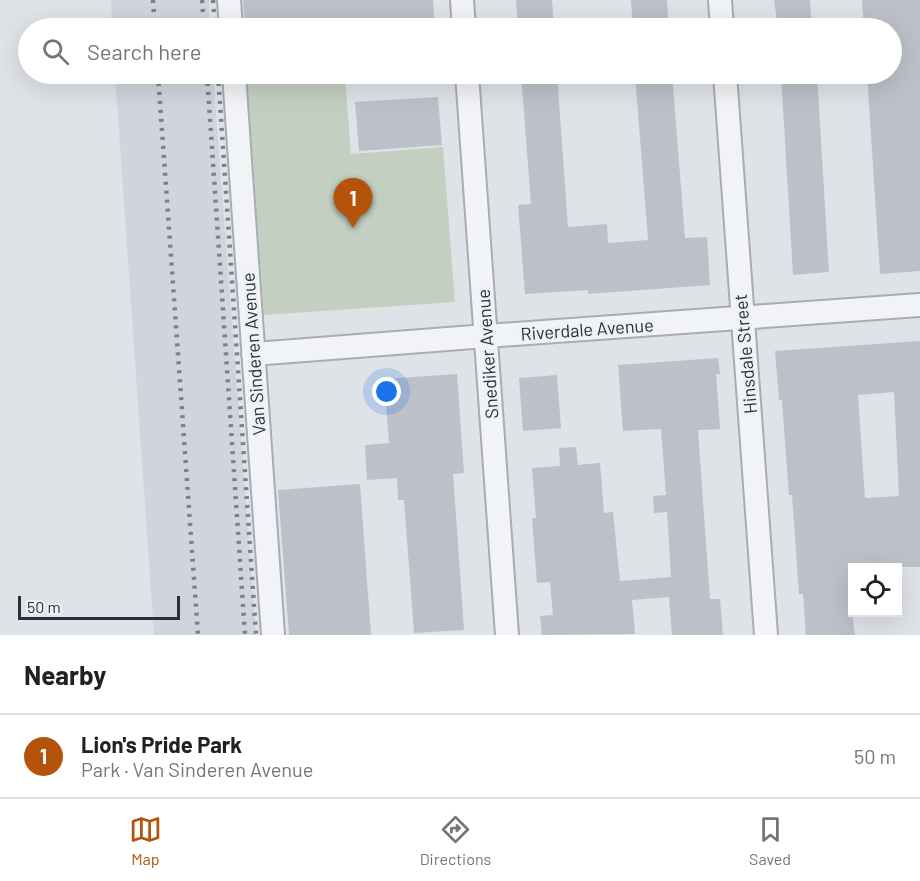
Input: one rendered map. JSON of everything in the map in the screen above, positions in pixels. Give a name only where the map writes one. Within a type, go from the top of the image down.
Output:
[{"type":"street","points":[[229,0],[230,18]]},
{"type":"street","points":[[462,0],[463,18]]},
{"type":"street","points":[[720,0],[721,18]]},
{"type":"street","name":"Van Sinderen Avenue","points":[[235,84],[273,635]]},
{"type":"street","name":"Snediker Avenue","points":[[468,84],[507,635]]},
{"type":"street","name":"Hinsdale Street","points":[[726,84],[766,635]]},
{"type":"street","name":"Riverdale Avenue","points":[[253,354],[920,305]]},
{"type":"shaded area","points":[[111,0],[209,0],[210,18],[112,18]]},
{"type":"shaded area","points":[[116,84],[214,84],[256,635],[154,635]]},
{"type":"green space","points":[[247,84],[346,84],[351,154],[443,147],[455,302],[264,315]]},
{"type":"building","points":[[243,0],[433,0],[434,18],[244,18]]},
{"type":"building","points":[[516,0],[552,0],[553,18],[517,18]]},
{"type":"building","points":[[631,0],[667,0],[668,18],[632,18]]},
{"type":"building","points":[[774,0],[810,0],[811,18],[777,18]]},
{"type":"building","points":[[862,0],[920,0],[920,271],[880,274],[868,84],[902,84],[902,18],[863,18]]},
{"type":"building","points":[[522,84],[558,84],[568,227],[607,224],[608,243],[648,240],[636,84],[673,84],[685,238],[707,237],[710,285],[588,294],[588,290],[525,294],[518,205],[531,204]]},
{"type":"building","points":[[782,84],[818,84],[829,272],[793,275]]},
{"type":"building","points":[[438,97],[442,145],[359,151],[355,102]]},
{"type":"building","points":[[920,341],[920,567],[902,567],[902,563],[848,563],[848,617],[853,617],[855,635],[806,635],[803,594],[799,594],[782,400],[779,400],[775,351]],"holes":[[[894,392],[899,496],[865,498],[858,395]]]},
{"type":"building","points":[[718,358],[720,374],[716,374],[720,429],[698,430],[710,599],[720,599],[723,635],[672,635],[669,597],[632,600],[635,634],[542,635],[540,616],[553,615],[550,582],[537,583],[532,518],[536,518],[532,468],[560,466],[559,448],[576,447],[578,465],[600,463],[604,513],[613,512],[620,581],[671,577],[667,512],[654,513],[653,496],[666,495],[661,429],[623,431],[618,365]]},
{"type":"building","points":[[457,374],[464,473],[453,474],[464,630],[414,633],[404,500],[398,500],[397,478],[367,480],[365,445],[389,443],[384,379]]},
{"type":"building","points":[[557,375],[561,428],[523,431],[519,378]]},
{"type":"building","points":[[360,484],[371,635],[289,635],[278,490]]},
{"type":"railway","points":[[153,0],[154,18]]},
{"type":"railway","points":[[202,0],[203,18]]},
{"type":"railway","points":[[213,0],[214,18]]},
{"type":"railway","points":[[159,84],[198,635]]},
{"type":"railway","points":[[208,84],[245,635]]},
{"type":"railway","points":[[219,84],[256,635]]},
{"type":"place","name":"Lion's Pride Park","points":[[353,228]]}]
